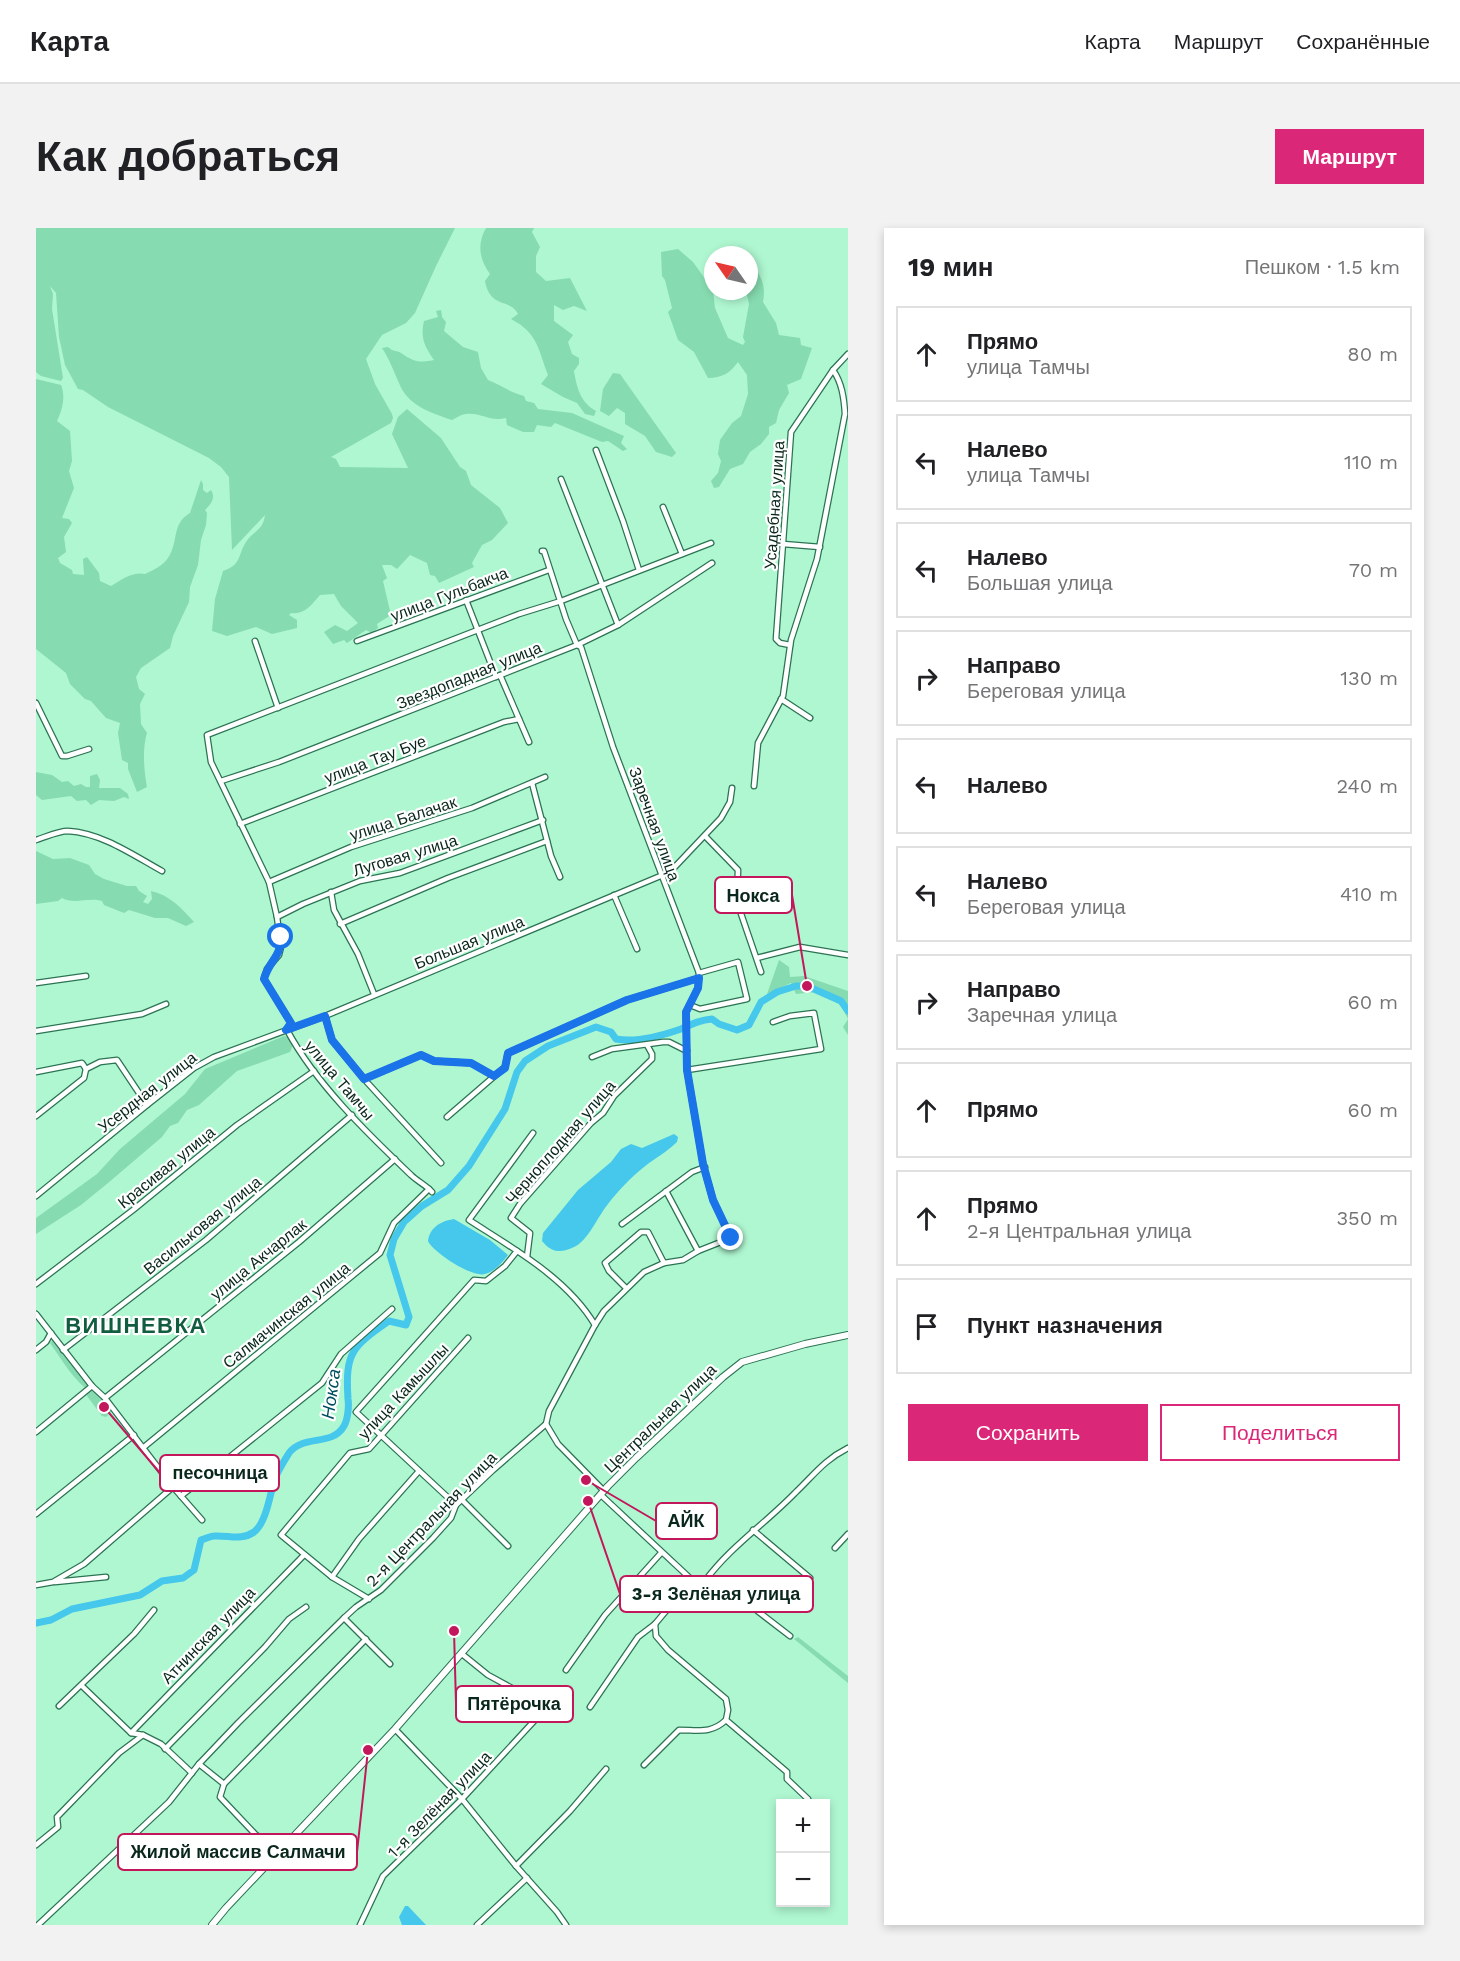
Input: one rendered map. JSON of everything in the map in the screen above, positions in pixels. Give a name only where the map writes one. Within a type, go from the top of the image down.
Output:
[{"type":"street","name":"Усадебная улица","points":[[790,645],[780,643],[776,639],[791,432],[833,369],[848,354]]},
{"type":"street","points":[[754,786],[758,743],[781,699],[790,645],[806,599],[820,547],[845,414],[844,396],[833,369]]},
{"type":"street","points":[[596,450],[639,570]]},
{"type":"street","points":[[561,479],[618,625]]},
{"type":"street","points":[[663,507],[682,554]]},
{"type":"street","points":[[255,641],[278,708],[711,543]]},
{"type":"street","points":[[783,544],[820,547]]},
{"type":"street","name":"Заречная улица","points":[[542,550],[577,645],[581,647],[613,747],[699,976]]},
{"type":"street","name":"Звездопадная улица","points":[[221,782],[279,762],[577,645],[618,625],[712,563]]},
{"type":"street","name":"улица Гульбакча","points":[[357,641],[549,570]]},
{"type":"street","points":[[466,600],[529,742]]},
{"type":"street","points":[[781,699],[810,718]]},
{"type":"street","points":[[36,703],[62,756],[88,748]]},
{"type":"street","name":"улица Тамчы","points":[[278,708],[207,735],[211,762],[269,882],[281,937],[281,947],[279,955],[267,969],[264,979],[291,1023],[286,1030],[298,1052],[352,1115],[412,1176],[430,1190]]},
{"type":"street","name":"улица Тау Буе","points":[[240,824],[504,722],[519,719]]},
{"type":"street","name":"улица Балачак","points":[[269,882],[351,847],[472,808],[545,777]]},
{"type":"street","points":[[532,783],[547,841],[560,877]]},
{"type":"street","name":"Большая улица","points":[[286,1030],[661,877],[670,872],[721,818],[730,802],[732,788]]},
{"type":"street","name":"Луговая улица","points":[[277,917],[360,881],[400,873],[543,820]]},
{"type":"street","points":[[36,840],[66,831],[79,833],[107,841],[162,871]]},
{"type":"street","points":[[705,836],[738,870],[737,902],[761,972]]},
{"type":"street","name":"Луговая улица","points":[[340,924],[448,878],[547,841]]},
{"type":"street","points":[[331,892],[334,910],[358,954],[374,994]]},
{"type":"street","points":[[614,896],[637,949]]},
{"type":"street","points":[[757,958],[800,947],[848,955]]},
{"type":"street","points":[[447,1117],[505,1068],[508,1053],[627,1000],[738,962],[747,999],[700,1009],[690,1005],[698,988],[699,976]]},
{"type":"street","points":[[36,983],[86,976]]},
{"type":"street","points":[[36,1031],[142,1014],[166,1004]]},
{"type":"street","name":"2-я Центральная улица","points":[[38,1925],[169,1802],[238,1723],[356,1606],[381,1590],[433,1538],[451,1518],[456,1505],[546,1424],[549,1411],[604,1311],[626,1288],[645,1272],[664,1263],[683,1260],[698,1251],[731,1238],[713,1200],[687,1070],[686,1012],[690,1005]]},
{"type":"street","points":[[687,1070],[821,1049],[814,1013],[790,1016],[773,1022]]},
{"type":"street","points":[[325,1016],[332,1040],[364,1079],[441,1162]]},
{"type":"street","name":"Усердная улица","points":[[36,1196],[147,1105],[204,1062],[252,1041],[286,1030]]},
{"type":"street","points":[[592,1057],[612,1049],[669,1042],[687,1048]]},
{"type":"street","name":"Черноплодная улица","points":[[526,1257],[530,1233],[511,1218],[527,1196],[591,1123],[603,1113],[614,1096],[652,1059],[647,1046]]},
{"type":"street","points":[[364,1079],[421,1055],[434,1061],[471,1063],[494,1076]]},
{"type":"street","points":[[86,1069],[100,1062],[117,1060],[147,1105]]},
{"type":"street","points":[[36,1072],[82,1063],[86,1069],[84,1078],[36,1116]]},
{"type":"street","name":"Красивая улица","points":[[36,1284],[133,1210],[237,1125],[314,1071]]},
{"type":"street","name":"Васильковая улица","points":[[63,1350],[206,1240],[352,1115]]},
{"type":"street","points":[[533,1133],[469,1220],[526,1257],[579,1301],[596,1325]]},
{"type":"street","name":"улица Акчарлак","points":[[105,1398],[299,1242],[395,1159]]},
{"type":"street","points":[[622,1224],[692,1172],[705,1167]]},
{"type":"street","name":"Салмачинская улица","points":[[144,1447],[380,1253],[394,1223],[430,1190]]},
{"type":"street","points":[[666,1191],[698,1251]]},
{"type":"street","points":[[626,1288],[609,1271],[605,1263],[641,1232],[648,1232],[664,1263]]},
{"type":"street","points":[[456,1505],[356,1412],[474,1280],[486,1281],[505,1266],[517,1251]]},
{"type":"street","points":[[181,1496],[322,1383],[341,1354],[392,1309]]},
{"type":"street","points":[[36,1314],[92,1386],[105,1398],[144,1447],[173,1487],[202,1520]]},
{"type":"street","points":[[36,1350],[46,1342],[51,1333]]},
{"type":"street","name":"Центральная улица","points":[[212,1925],[395,1729],[602,1493],[714,1384],[742,1362],[848,1335]]},
{"type":"street","name":"улица Камышлы","points":[[304,1555],[281,1535],[350,1453],[369,1449],[468,1338]]},
{"type":"street","points":[[36,1432],[92,1386]]},
{"type":"street","points":[[546,1424],[558,1444],[602,1493],[661,1553],[698,1585],[705,1581],[753,1530],[795,1494],[831,1457],[848,1448]]},
{"type":"street","points":[[36,1514],[134,1435]]},
{"type":"street","points":[[332,1577],[359,1539],[419,1471]]},
{"type":"street","points":[[53,1582],[84,1564],[173,1487]]},
{"type":"street","points":[[462,1500],[508,1546]]},
{"type":"street","points":[[753,1530],[810,1578]]},
{"type":"street","points":[[836,1548],[848,1534]]},
{"type":"street","points":[[566,1670],[604,1616],[661,1553]]},
{"type":"street","points":[[304,1555],[332,1577],[369,1599]]},
{"type":"street","name":"Атнинская улица","points":[[131,1733],[304,1555]]},
{"type":"street","points":[[36,1585],[106,1577]]},
{"type":"street","points":[[590,1707],[638,1637],[655,1624],[692,1580]]},
{"type":"street","points":[[705,1581],[738,1596],[790,1636]]},
{"type":"street","points":[[165,1749],[265,1647],[289,1619],[306,1607]]},
{"type":"street","points":[[59,1706],[134,1634],[154,1610]]},
{"type":"street","points":[[344,1618],[390,1664]]},
{"type":"street","points":[[644,1765],[679,1730],[709,1731],[717,1728],[726,1719],[728,1710],[726,1700],[668,1650],[656,1636],[655,1624]]},
{"type":"street","points":[[278,1852],[255,1834],[219,1797],[224,1784],[366,1639]]},
{"type":"street","points":[[462,1654],[488,1675],[554,1711]]},
{"type":"street","points":[[82,1686],[131,1733],[143,1735],[161,1744],[192,1773]]},
{"type":"street","name":"1-я Зелёная улица","points":[[360,1925],[383,1876],[462,1799],[547,1707]]},
{"type":"street","points":[[726,1719],[787,1772],[787,1779],[808,1799]]},
{"type":"street","points":[[395,1729],[462,1799],[563,1924]]},
{"type":"street","points":[[36,1845],[58,1827],[57,1817],[119,1753],[143,1735]]},
{"type":"street","points":[[200,1764],[224,1784]]},
{"type":"street","points":[[516,1866],[570,1811],[606,1769]]},
{"type":"street","points":[[477,1925],[527,1878]]},
{"type":"green space","points":[[36,228],[455,228],[415,313],[406,323],[382,335],[366,359],[375,384],[392,414],[391,423],[331,457],[336,459],[340,467],[408,468],[392,434],[398,417],[407,409],[441,438],[460,467],[466,471],[471,485],[500,508],[508,523],[492,540],[482,545],[472,563],[474,567],[439,583],[435,576],[430,575],[427,563],[410,555],[397,569],[391,565],[382,565],[387,578],[383,581],[391,615],[377,624],[378,628],[372,633],[366,630],[347,643],[344,640],[333,644],[324,632],[335,625],[347,631],[358,623],[341,606],[334,594],[320,595],[304,611],[291,613],[289,615],[297,620],[297,628],[272,634],[256,627],[227,636],[212,631],[215,599],[223,571],[237,562],[246,542],[260,528],[265,515],[232,550],[229,477],[221,467],[209,458],[108,407],[78,389],[65,365],[59,337],[56,293],[50,286],[53,294],[52,309],[63,378],[61,381],[41,376],[36,372]]},
{"type":"green space","points":[[486,228],[534,228],[532,232],[540,247],[536,256],[536,272],[546,281],[570,278],[587,311],[574,306],[563,310],[554,305],[554,321],[573,335],[568,342],[572,354],[579,358],[579,364],[574,371],[576,383],[583,399],[596,411],[594,416],[585,414],[577,403],[541,384],[548,375],[536,342],[527,330],[511,319],[518,314],[514,309],[496,300],[488,290],[485,281],[490,274],[483,263],[480,246]]},
{"type":"green space","points":[[678,249],[693,262],[704,277],[704,300],[714,300],[715,308],[728,338],[743,345],[745,342],[743,337],[748,300],[758,300],[758,273],[763,283],[763,302],[776,323],[779,335],[800,338],[801,345],[812,348],[801,379],[787,385],[789,393],[779,410],[776,423],[769,427],[769,434],[750,452],[743,464],[730,469],[719,487],[714,488],[711,481],[718,473],[721,461],[718,454],[720,440],[732,423],[741,416],[748,394],[747,375],[738,362],[725,374],[708,378],[694,352],[678,340],[668,312],[672,308],[662,276],[661,252]]},
{"type":"green space","points":[[441,310],[446,322],[444,331],[463,347],[478,352],[481,368],[488,380],[524,396],[526,401],[534,403],[538,409],[572,413],[624,436],[621,443],[627,449],[623,451],[608,441],[602,442],[555,423],[551,427],[537,425],[534,432],[523,432],[507,425],[506,418],[495,419],[471,414],[452,420],[414,403],[403,391],[382,348],[388,347],[417,361],[434,360],[424,342],[423,327],[424,321],[438,317],[436,311]]},
{"type":"green space","points":[[613,373],[620,374],[676,453],[672,457],[656,452],[645,436],[625,424],[625,413],[617,408],[609,416],[600,411],[603,389]]},
{"type":"green space","points":[[36,379],[61,385],[63,394],[63,403],[57,421],[70,431],[72,461],[69,471],[74,488],[62,518],[69,519],[72,523],[64,537],[66,552],[58,558],[60,563],[72,570],[73,574],[84,575],[83,559],[87,557],[99,573],[100,581],[111,586],[132,575],[145,574],[158,568],[171,552],[180,522],[190,513],[201,480],[203,490],[207,493],[211,490],[213,496],[205,510],[206,525],[201,540],[198,565],[190,587],[189,602],[173,636],[170,648],[141,668],[136,677],[139,689],[145,694],[140,704],[141,724],[147,733],[144,760],[147,787],[137,792],[128,763],[122,760],[118,733],[120,723],[106,718],[91,701],[85,699],[70,684],[66,673],[36,649]]},
{"type":"green space","points":[[36,772],[52,775],[74,786],[81,784],[86,787],[90,787],[90,776],[97,774],[100,780],[99,788],[120,788],[128,794],[129,799],[124,797],[114,801],[99,800],[91,805],[86,800],[77,801],[71,796],[42,800],[36,795]]},
{"type":"green space","points":[[36,851],[53,859],[70,858],[89,865],[95,874],[104,879],[127,886],[136,886],[147,896],[143,902],[148,904],[152,899],[151,891],[158,893],[175,903],[194,922],[186,926],[168,918],[155,918],[129,910],[124,913],[97,900],[71,901],[62,898],[58,901],[36,904]]},
{"type":"green space","points":[[779,960],[789,967],[790,977],[804,976],[848,991],[848,1019],[841,1005],[816,992],[796,994],[791,983],[767,994]]},
{"type":"green space","points":[[848,1019],[848,1035],[843,1027]]},
{"type":"green space","points":[[284,1036],[291,1038],[293,1045],[290,1052],[237,1071],[199,1105],[187,1110],[178,1123],[170,1126],[162,1137],[81,1205],[36,1234],[36,1218],[97,1174],[120,1149],[185,1094],[205,1069]]},
{"type":"green space","points":[[54,1338],[89,1380],[85,1388],[70,1372],[50,1343]]},
{"type":"green space","points":[[92,1388],[96,1389],[112,1408],[106,1417],[102,1416],[87,1396],[87,1392]]},
{"type":"green space","points":[[798,1637],[848,1676],[848,1683],[794,1639]]},
{"type":"water","points":[[674,1134],[678,1137],[677,1142],[625,1184],[579,1244],[560,1251],[552,1250],[542,1241],[543,1233],[578,1190],[611,1162],[621,1149],[631,1144],[642,1148]]},
{"type":"water","points":[[454,1219],[490,1240],[508,1255],[501,1264],[485,1274],[471,1272],[431,1246],[428,1241],[431,1232],[445,1221]]},
{"type":"water","points":[[405,1906],[408,1906],[426,1925],[402,1925],[399,1917]]},
{"type":"waterway","name":"Нокса","points":[[36,1623],[51,1620],[72,1609],[140,1595],[162,1581],[183,1578],[194,1570],[201,1540],[212,1536],[249,1535],[258,1528],[265,1516],[275,1478],[289,1453],[302,1444],[332,1436],[344,1426],[348,1409],[348,1371],[350,1361],[359,1345],[389,1321],[406,1325],[409,1317],[390,1255],[394,1239],[404,1222],[422,1206],[448,1190],[469,1166],[505,1109],[517,1072],[525,1061],[548,1046],[596,1027],[611,1032],[616,1039],[624,1040],[657,1036],[712,1019],[737,1030],[749,1025],[761,1002],[777,992],[796,986],[807,986],[841,1001],[848,1011]]},
{"type":"place","name":"Нокса","points":[[807,986]]},
{"type":"place","name":"песочница","points":[[104,1407]]},
{"type":"place","name":"АЙК","points":[[586,1480]]},
{"type":"place","name":"3-я Зелёная улица","points":[[588,1501]]},
{"type":"place","name":"Пятёрочка","points":[[454,1631]]},
{"type":"place","name":"Жилой массив Салмачи","points":[[368,1750]]},
{"type":"district","name":"ВИШНЕВКА","points":[[136,1325]]},
{"type":"route","points":[[281,937],[279,955],[267,969],[264,979],[291,1023],[286,1030],[325,1016],[332,1040],[364,1079],[414,1060],[421,1055],[434,1061],[471,1063],[494,1076],[505,1068],[508,1053],[627,1000],[699,978],[698,988],[686,1012],[687,1070],[703,1164],[713,1200],[731,1238]]}]
